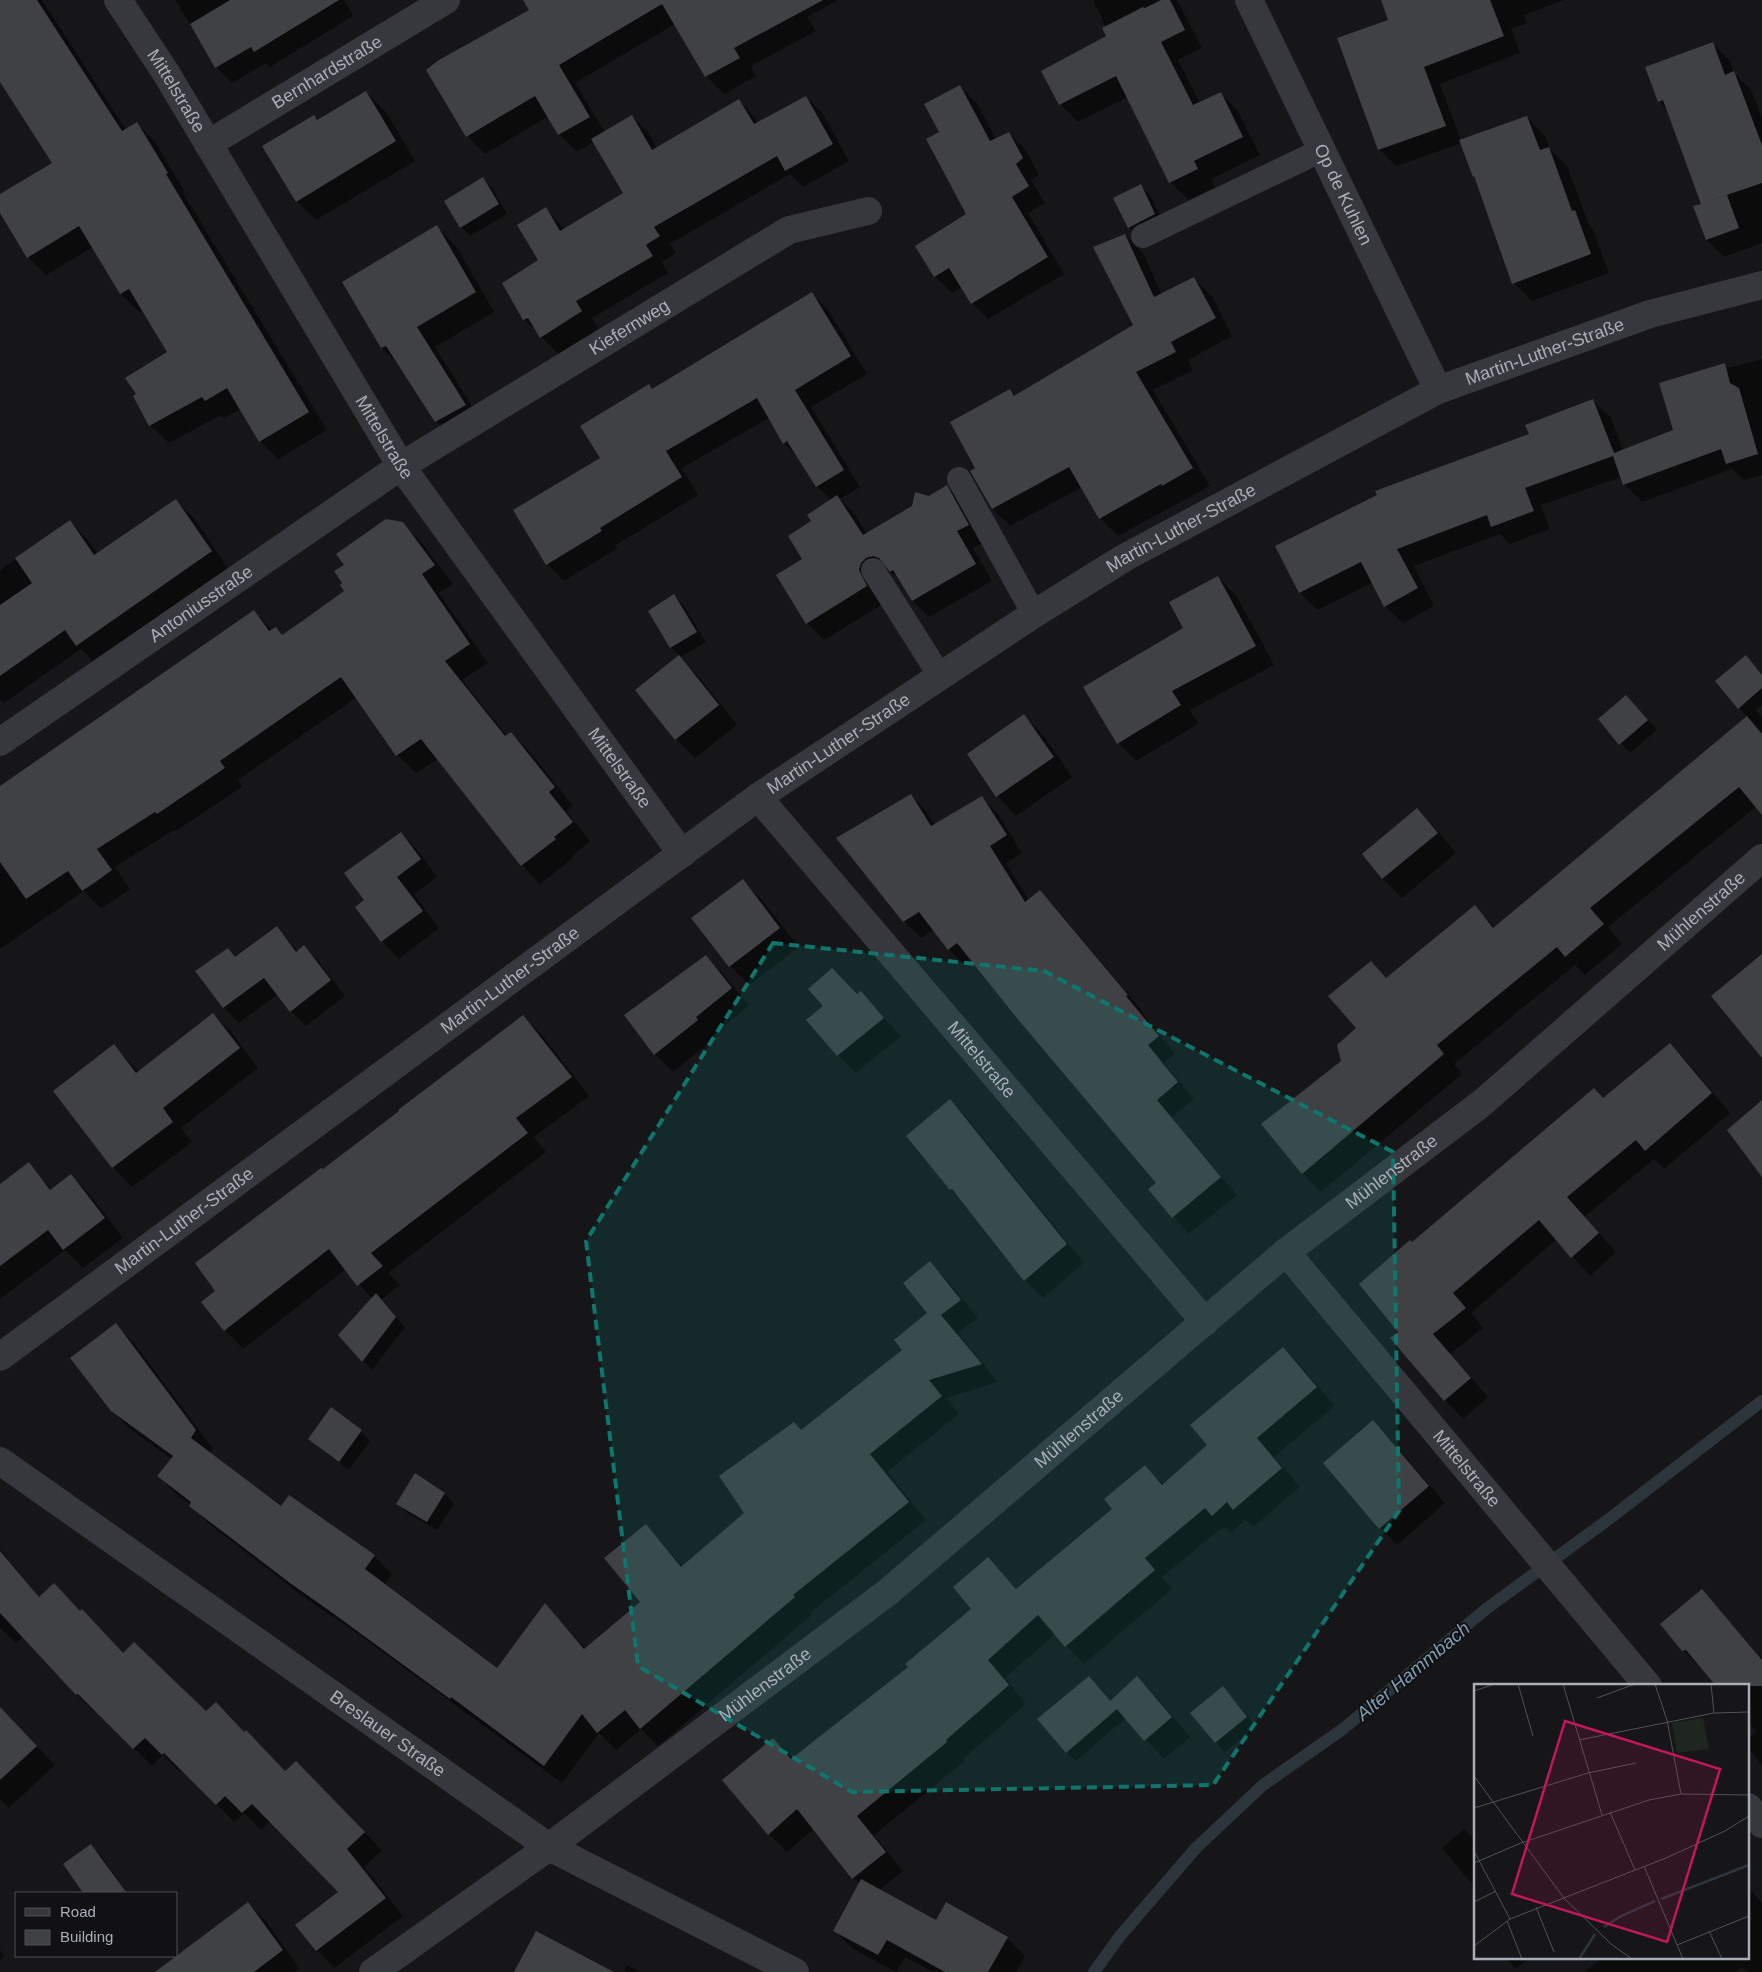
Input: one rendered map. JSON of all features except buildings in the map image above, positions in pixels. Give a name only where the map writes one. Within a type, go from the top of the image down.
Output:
[{"type":"street","name":"Mittelstraße","points":[[118,0],[166,74],[400,466],[682,854]]},
{"type":"street","name":"Bernhardstraße","points":[[208,144],[446,0]]},
{"type":"street","name":"Op de Kuhlen","points":[[1249,0],[1438,390]]},
{"type":"street","name":"Kiefernweg","points":[[400,466],[789,230],[868,211]]},
{"type":"street","name":"Martin-Luther-Straße","points":[[0,1357],[758,797],[1034,614],[1124,558],[1438,390],[1650,314],[1762,285]]},
{"type":"street","name":"Antoniusstraße","points":[[0,742],[400,466]]},
{"type":"street","name":"Mittelstraße","points":[[758,797],[1205,1322]]},
{"type":"street","name":"Mühlenstraße","points":[[373,1972],[549,1847],[888,1592],[1286,1252],[1482,1103],[1762,858]]},
{"type":"street","name":"Mittelstraße","points":[[1286,1252],[1646,1684]]},
{"type":"street","name":"Breslauer Straße","points":[[0,1461],[549,1847],[794,1972]]},
{"type":"street","points":[[1750,1809],[1762,1824]]},
{"type":"lane","points":[[1143,236],[1322,150]]},
{"type":"lane","points":[[958,478],[1034,614]]},
{"type":"lane","points":[[873,570],[940,676]]},
{"type":"highlighted area","points":[[773,943],[1044,971],[1393,1152],[1399,1511],[1213,1785],[852,1792],[638,1666],[586,1241]]},
{"type":"waterway","name":"Alter Hammbach","points":[[1094,1972],[1120,1936],[1196,1848],[1263,1785],[1343,1729],[1486,1609],[1609,1519],[1762,1401]]}]
